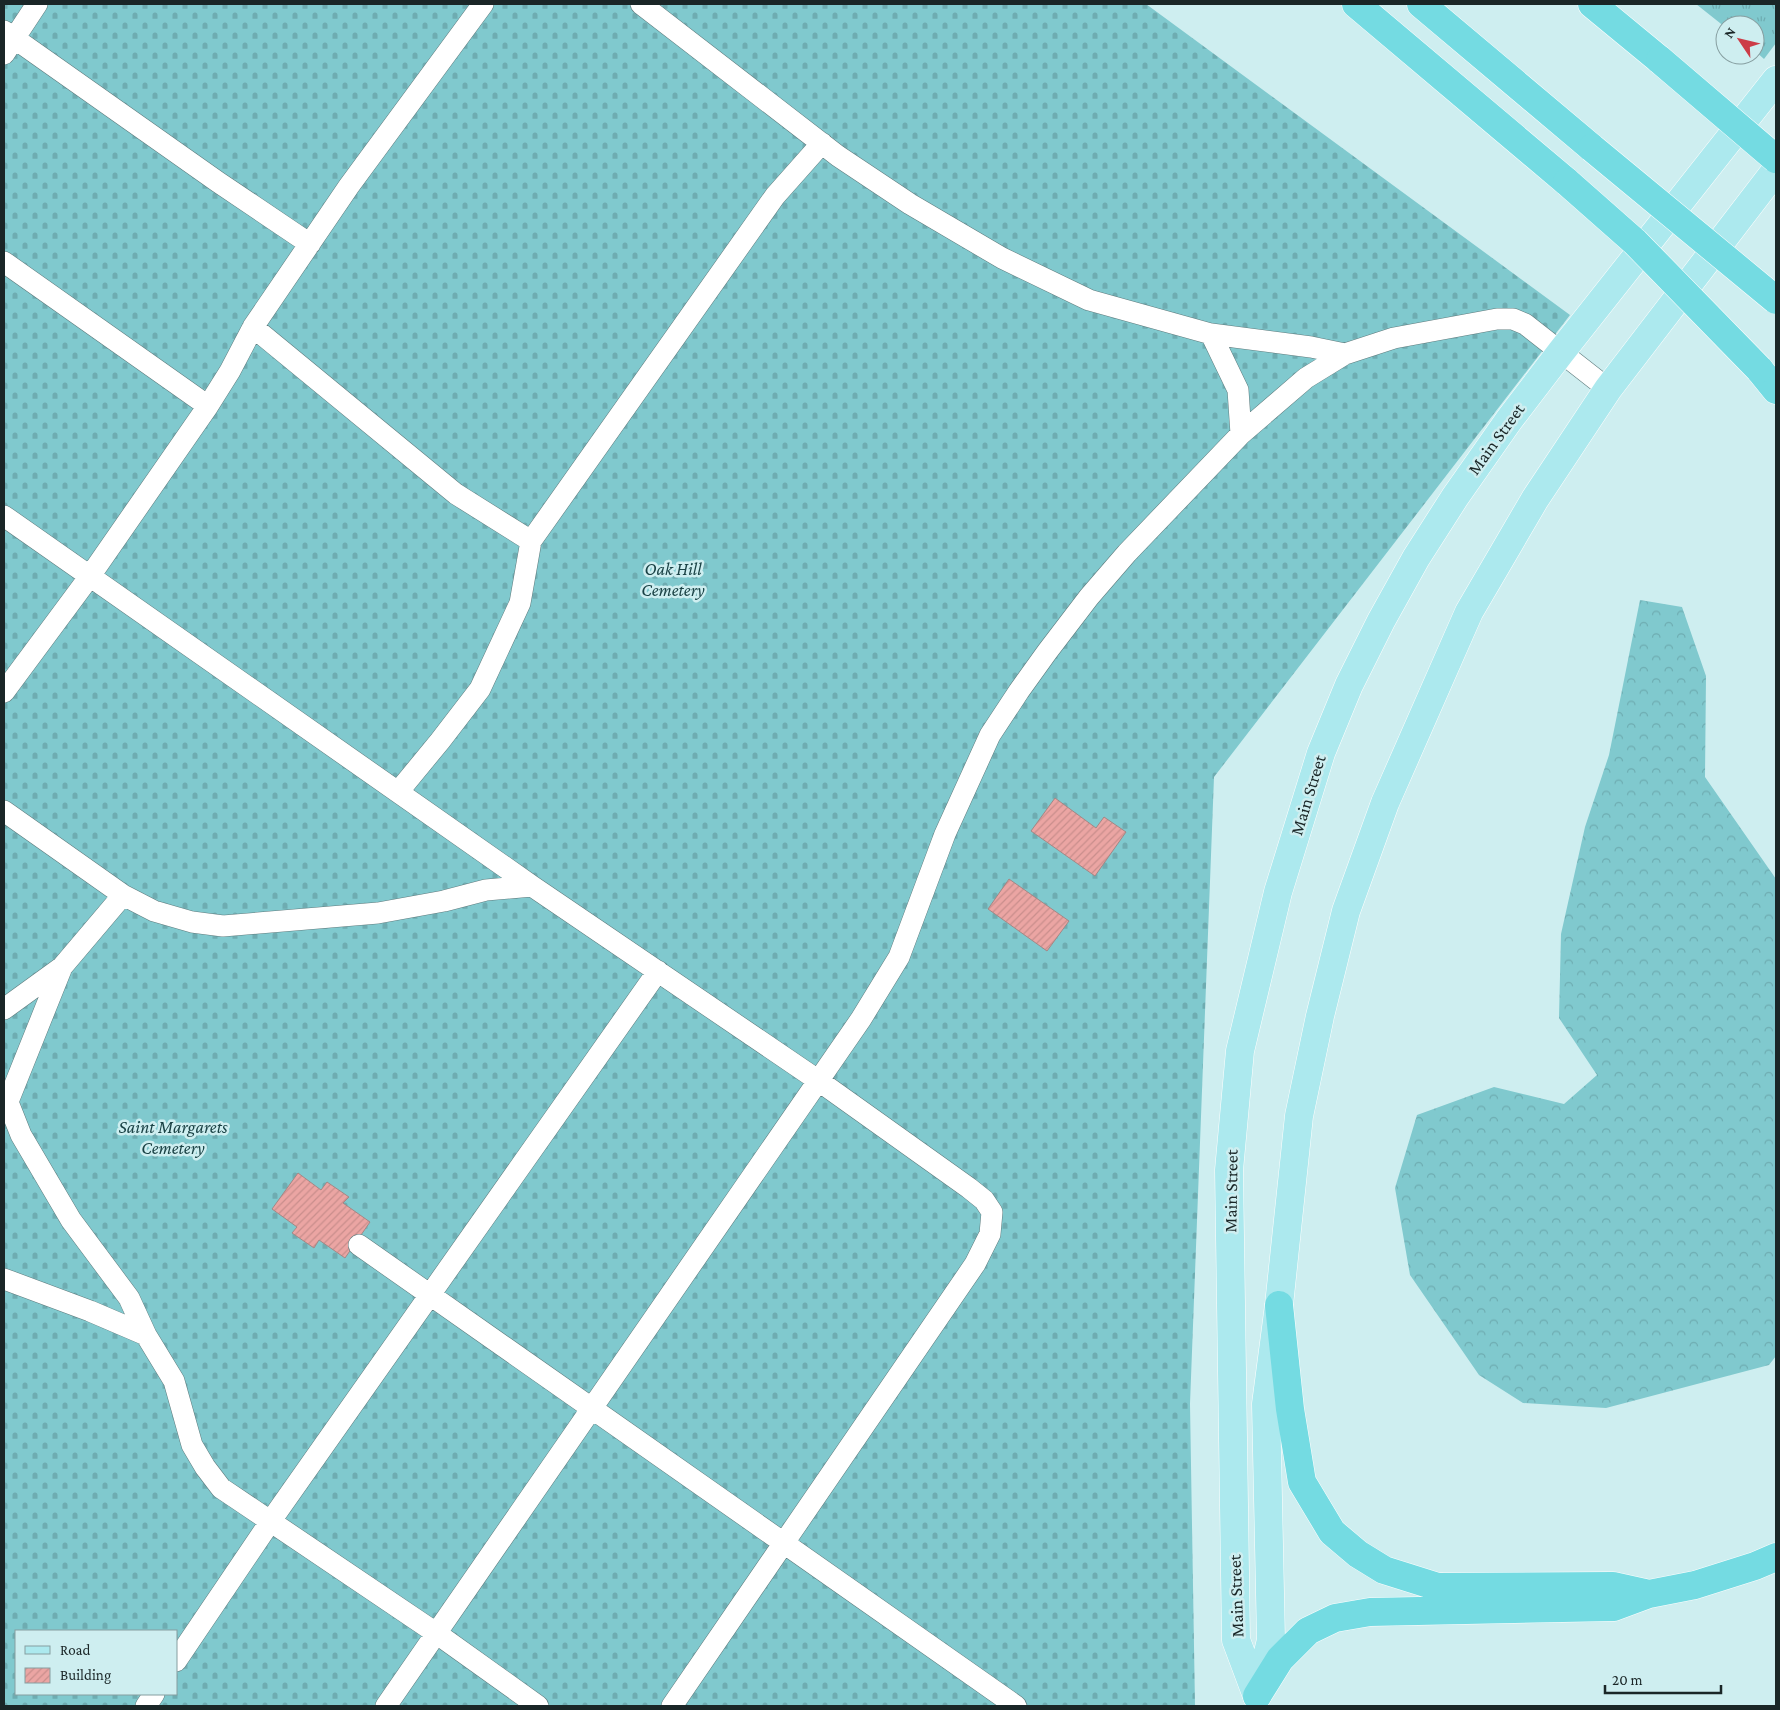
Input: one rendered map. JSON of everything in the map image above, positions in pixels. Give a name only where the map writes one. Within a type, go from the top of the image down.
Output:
[{"type":"highway","points":[[1356,4],[1567,182],[1635,242],[1759,369],[1776,390]]},
{"type":"highway","points":[[1420,4],[1776,300]]},
{"type":"highway","points":[[1592,4],[1776,159]]},
{"type":"highway","points":[[1279,1305],[1290,1409],[1302,1482],[1332,1532],[1358,1554],[1384,1570],[1438,1587],[1613,1586],[1648,1594]]},
{"type":"highway","points":[[1257,1696],[1280,1659],[1308,1631],[1335,1618],[1370,1612],[1614,1607],[1648,1594],[1695,1585],[1755,1566],[1776,1557]]},
{"type":"main road","name":"Main Street","points":[[1257,1696],[1236,1640],[1229,1170],[1240,1051],[1278,892],[1321,753],[1348,685],[1416,558],[1455,497],[1560,352],[1776,80]]},
{"type":"main road","name":"Main Street","points":[[1257,1696],[1271,1640],[1266,1404],[1279,1305],[1299,1116],[1320,1016],[1346,910],[1385,803],[1468,612],[1535,499],[1608,389],[1776,170]]},
{"type":"lane","points":[[37,4],[7,41],[310,244]]},
{"type":"lane","points":[[4,692],[90,576],[208,406],[230,371],[253,327],[355,178],[483,4]]},
{"type":"lane","points":[[640,4],[822,143],[910,204],[1002,258],[1089,300],[1211,334],[1311,347],[1345,354]]},
{"type":"lane","points":[[398,792],[480,689],[520,604],[531,541],[775,196],[822,143]]},
{"type":"lane","points":[[4,262],[208,406]]},
{"type":"lane","points":[[386,1706],[861,1019],[898,957],[948,826],[990,735],[1014,698],[1089,596],[1127,553],[1241,434],[1306,378],[1345,354],[1394,338],[1498,318],[1525,324],[1608,389]]},
{"type":"lane","points":[[253,327],[456,494],[531,541]]},
{"type":"lane","points":[[1211,334],[1238,390],[1241,434]]},
{"type":"lane","points":[[4,516],[532,886],[819,1081],[969,1188],[984,1200],[992,1212],[990,1234],[976,1264],[672,1706]]},
{"type":"lane","points":[[4,811],[123,895],[154,911],[192,922],[223,926],[378,913],[444,901],[486,890],[532,886]]},
{"type":"lane","points":[[4,1010],[62,967],[123,895]]},
{"type":"lane","points":[[62,967],[5,1101],[20,1134],[71,1220],[129,1298],[146,1335],[174,1382],[192,1445],[205,1467],[221,1488],[436,1633],[538,1706]]},
{"type":"lane","points":[[178,1658],[270,1522],[658,971]]},
{"type":"lane","points":[[359,1245],[1016,1706]]},
{"type":"lane","points":[[4,1278],[146,1335]]},
{"type":"lane","points":[[146,1706],[153,1695]]},
{"type":"green space","name":"Oak Hill Cemetery","points":[[4,4],[1146,4],[1570,315],[1214,777],[1190,1404],[1195,1706],[4,1706]]},
{"type":"green space","points":[[1696,4],[1776,4],[1776,43],[1765,58],[1765,15],[1715,15],[1715,19]]},
{"type":"green space","points":[[1640,600],[1682,607],[1706,676],[1705,777],[1776,879],[1776,1356],[1769,1365],[1606,1408],[1523,1403],[1479,1375],[1410,1275],[1395,1188],[1417,1115],[1494,1087],[1564,1104],[1597,1075],[1559,1018],[1561,934],[1585,827],[1609,755]]},
{"type":"building","points":[[1055,798],[1096,828],[1104,817],[1126,832],[1095,876],[1031,831]]},
{"type":"building","points":[[1009,879],[1069,921],[1047,951],[988,909]]},
{"type":"building","points":[[298,1173],[321,1190],[327,1182],[349,1197],[343,1203],[370,1222],[345,1258],[319,1240],[314,1248],[292,1233],[297,1227],[272,1209]]},
{"type":"park label","name":"Saint Margarets Cemetery","points":[[173,1137]]}]
